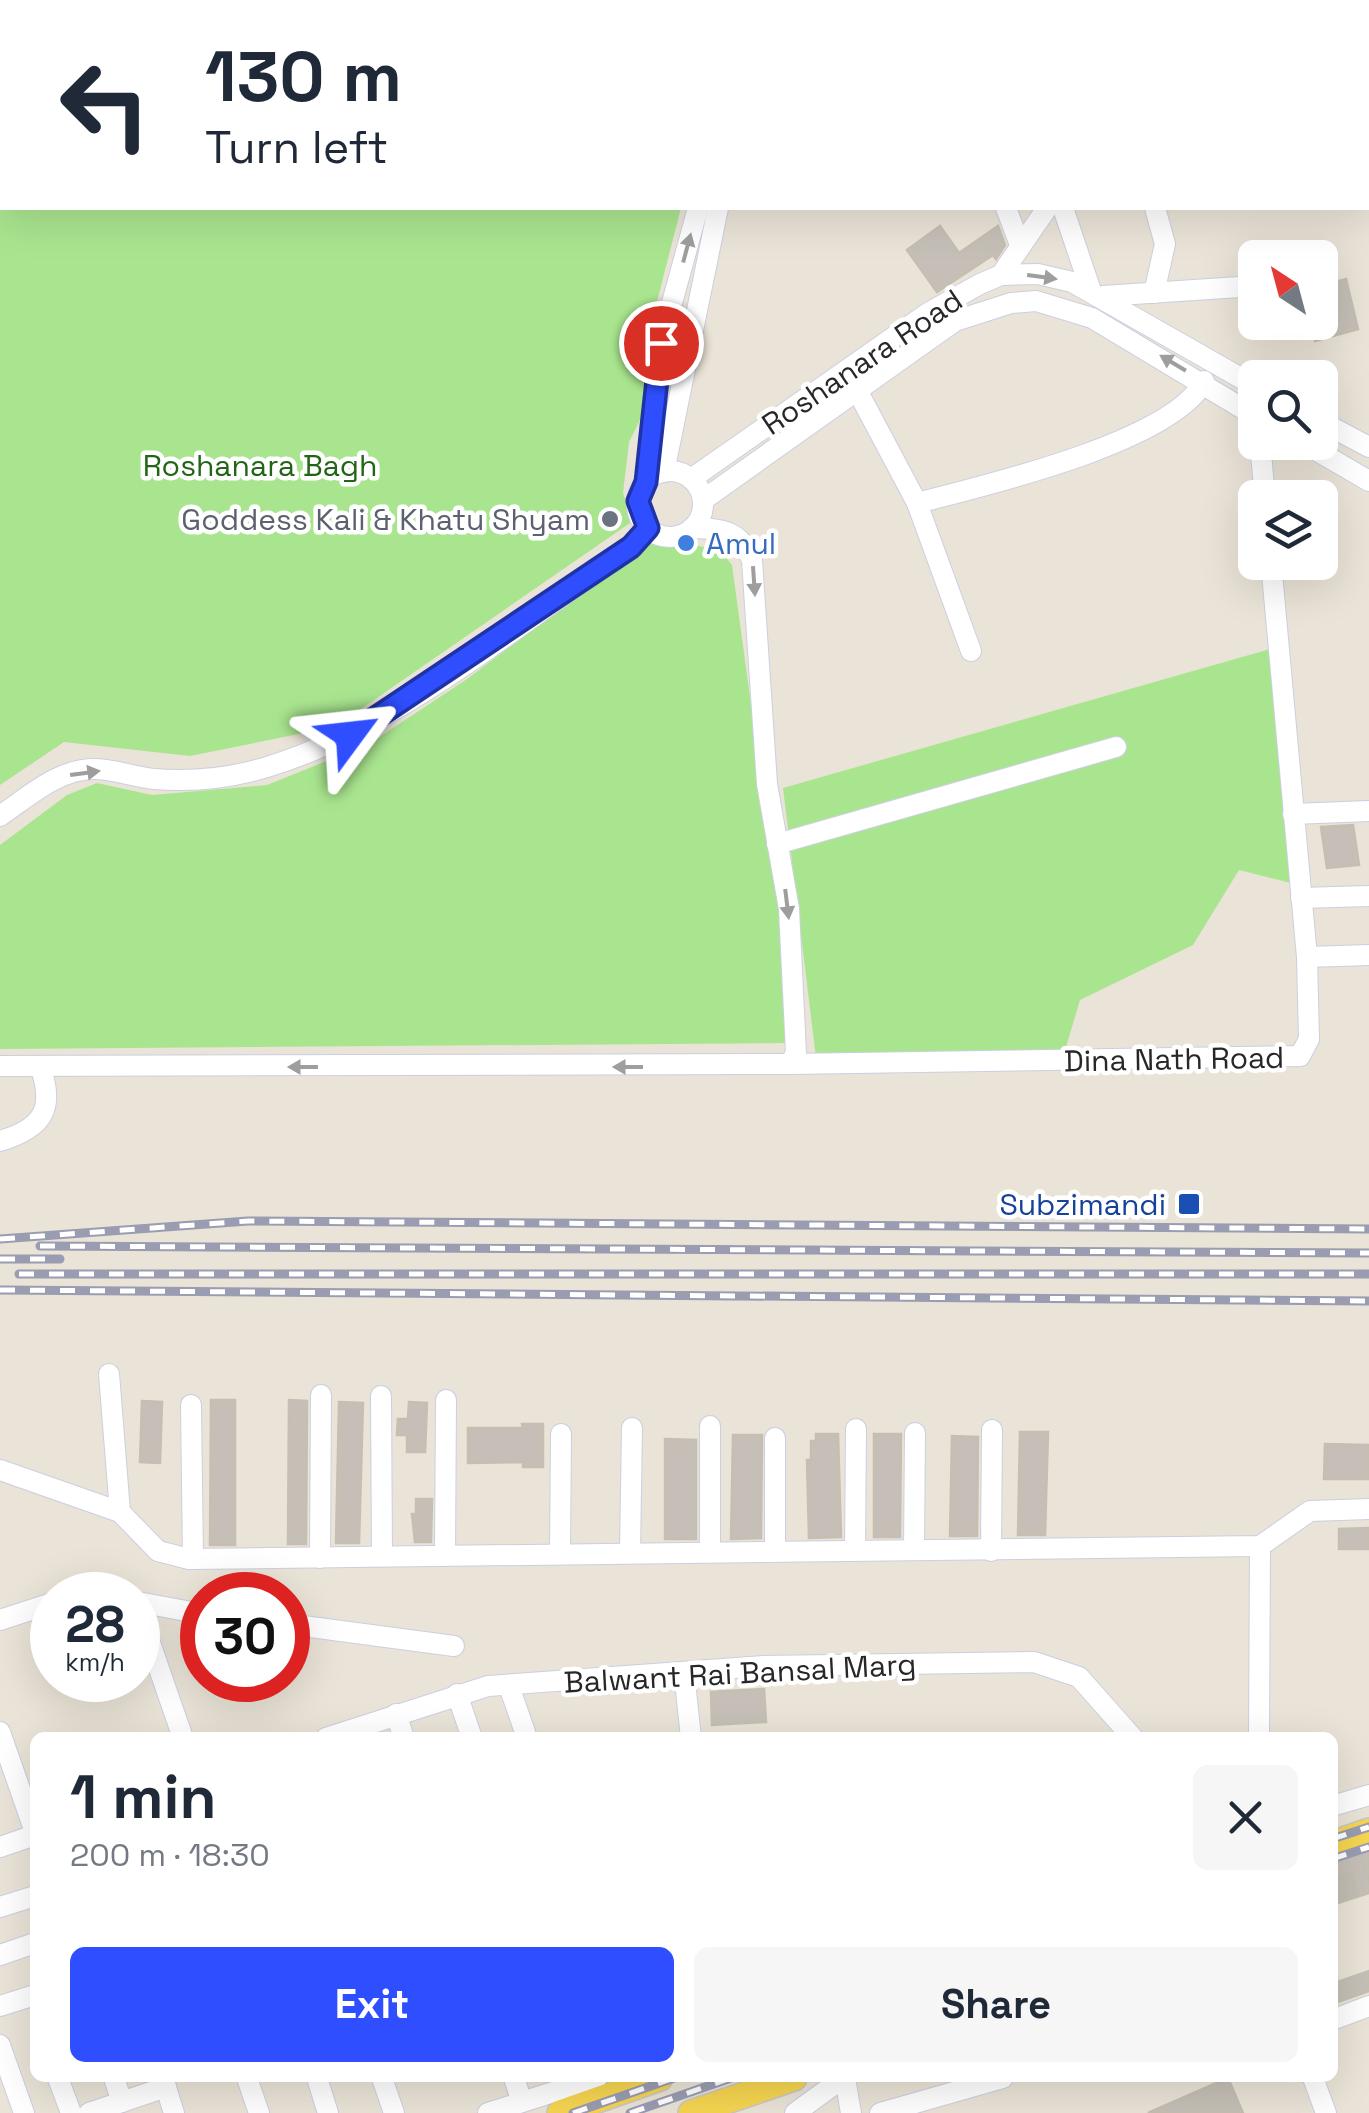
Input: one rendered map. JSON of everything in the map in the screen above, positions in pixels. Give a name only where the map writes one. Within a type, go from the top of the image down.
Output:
[{"type":"main road","points":[[1338,1842],[1369,1831]]},
{"type":"main road","points":[[691,2113],[782,2082]]},
{"type":"main road","points":[[560,2113],[594,2084]]},
{"type":"street","points":[[655,477],[657,364],[697,210]]},
{"type":"street","points":[[718,210],[655,477],[638,506],[648,528],[667,536],[692,528],[728,529],[741,539],[752,560],[767,784],[788,909],[796,1052],[790,1064]]},
{"type":"street","points":[[1007,210],[1020,245]]},
{"type":"street","points":[[1001,275],[1045,210]]},
{"type":"street","points":[[1065,210],[1096,294]]},
{"type":"street","points":[[1154,294],[1165,244],[1156,210]]},
{"type":"street","points":[[1001,275],[1038,274],[1096,294],[1238,376]]},
{"type":"street","name":"Roshanara Road","points":[[692,479],[928,313],[1001,275]]},
{"type":"street","points":[[1096,294],[1238,287]]},
{"type":"street","name":"Roshanara Road","points":[[703,500],[954,321],[983,308],[1036,301],[1076,312],[1122,332],[1238,404]]},
{"type":"street","points":[[917,503],[989,485],[1138,434],[1184,407],[1204,381]]},
{"type":"street","points":[[858,392],[917,503],[971,651]]},
{"type":"street","points":[[1338,431],[1369,447]]},
{"type":"street","points":[[1333,460],[1369,481]]},
{"type":"street","points":[[655,477],[692,479],[703,500],[700,518],[692,528]]},
{"type":"street","points":[[0,816],[53,779],[93,768],[152,779],[202,780],[265,768],[329,745],[370,725],[425,689],[631,547],[648,528]]},
{"type":"street","name":"Dina Nath Road","points":[[0,1066],[790,1064],[1300,1056],[1309,1039],[1306,956],[1272,580]]},
{"type":"street","points":[[778,844],[1116,746]]},
{"type":"street","points":[[1293,814],[1369,811]]},
{"type":"street","points":[[1301,898],[1369,896]]},
{"type":"street","points":[[1306,956],[1369,955]]},
{"type":"street","points":[[0,1141],[30,1129],[41,1116],[48,1090],[40,1066]]},
{"type":"street","points":[[109,1374],[120,1512]]},
{"type":"street","points":[[320,1558],[321,1395]]},
{"type":"street","points":[[381,1396],[382,1556]]},
{"type":"street","points":[[445,1556],[446,1400]]},
{"type":"street","points":[[191,1405],[193,1559]]},
{"type":"street","points":[[710,1426],[710,1550]]},
{"type":"street","points":[[630,1552],[632,1428]]},
{"type":"street","points":[[855,1550],[856,1429]]},
{"type":"street","points":[[992,1430],[992,1551]]},
{"type":"street","points":[[914,1550],[915,1433]]},
{"type":"street","points":[[560,1554],[561,1434]]},
{"type":"street","points":[[775,1438],[776,1552]]},
{"type":"street","points":[[0,1470],[120,1512],[158,1551],[176,1559],[1260,1546],[1310,1511],[1369,1509]]},
{"type":"street","points":[[1259,1732],[1260,1546]]},
{"type":"street","points":[[0,1620],[30,1610]]},
{"type":"street","points":[[310,1627],[454,1646]]},
{"type":"street","name":"Balwant Rai Bansal Marg","points":[[344,1732],[457,1694],[510,1686],[764,1666],[1052,1664],[1079,1677],[1127,1732]]},
{"type":"street","points":[[160,1672],[181,1732]]},
{"type":"street","points":[[684,1672],[691,1732]]},
{"type":"street","points":[[510,1686],[526,1732]]},
{"type":"street","points":[[457,1694],[470,1732]]},
{"type":"street","points":[[396,1714],[402,1732]]},
{"type":"street","points":[[0,1732],[30,1819]]},
{"type":"street","points":[[1338,1804],[1369,1795]]},
{"type":"street","points":[[0,1847],[30,1836]]},
{"type":"street","points":[[0,1907],[30,1898]]},
{"type":"street","points":[[0,1955],[30,1945]]},
{"type":"street","points":[[0,2006],[30,2003]]},
{"type":"street","points":[[1338,2018],[1369,2006]]},
{"type":"street","points":[[0,2045],[24,2113]]},
{"type":"street","points":[[59,2082],[71,2113]]},
{"type":"street","points":[[105,2109],[113,2082]]},
{"type":"street","points":[[105,2109],[164,2082],[174,2113]]},
{"type":"street","points":[[248,2082],[259,2113]]},
{"type":"street","points":[[317,2082],[328,2113]]},
{"type":"street","points":[[383,2082],[394,2113]]},
{"type":"street","points":[[515,2082],[522,2102]]},
{"type":"street","points":[[795,2113],[838,2082]]},
{"type":"street","points":[[845,2082],[851,2113]]},
{"type":"street","points":[[880,2113],[989,2082]]},
{"type":"street","points":[[1314,2082],[1326,2113]]},
{"type":"street","points":[[488,2113],[594,2084]]},
{"type":"green space","name":"Roshanara Bagh","points":[[0,210],[680,210],[652,321],[641,418],[629,442],[623,493],[633,521],[358,711],[304,733],[190,756],[64,742],[0,785]]},
{"type":"green space","points":[[667,540],[720,550],[732,565],[783,939],[789,1043],[0,1049],[0,845],[67,795],[97,783],[152,795],[267,785],[369,744],[467,679],[646,545]]},
{"type":"green space","points":[[1281,646],[1311,888],[1239,870],[1193,945],[1080,1000],[1063,1057],[816,1058],[783,788]]},
{"type":"building","points":[[940,226],[959,253],[998,226],[1005,245],[996,259],[993,255],[937,292],[907,250]]},
{"type":"building","points":[[1346,279],[1358,329],[1338,335],[1338,281]]},
{"type":"building","points":[[1353,825],[1359,865],[1327,868],[1321,827]]},
{"type":"building","points":[[211,1400],[235,1400],[235,1545],[210,1545]]},
{"type":"building","points":[[289,1400],[307,1401],[306,1544],[288,1544]]},
{"type":"building","points":[[142,1401],[162,1402],[160,1463],[140,1462]]},
{"type":"building","points":[[339,1402],[363,1403],[359,1543],[336,1543]]},
{"type":"building","points":[[409,1402],[427,1403],[425,1452],[407,1452],[407,1435],[397,1435],[398,1419],[408,1419]]},
{"type":"building","points":[[522,1424],[543,1424],[543,1467],[523,1467],[523,1462],[468,1463],[468,1428],[523,1428]]},
{"type":"building","points":[[1020,1432],[1048,1432],[1045,1535],[1018,1535]]},
{"type":"building","points":[[816,1434],[838,1434],[841,1537],[809,1538],[807,1460],[811,1460],[811,1441],[816,1441]]},
{"type":"building","points":[[874,1434],[901,1434],[900,1537],[874,1537]]},
{"type":"building","points":[[733,1435],[762,1435],[761,1538],[731,1539]]},
{"type":"building","points":[[952,1436],[978,1437],[977,1536],[950,1536]]},
{"type":"building","points":[[665,1439],[696,1440],[696,1539],[665,1539]]},
{"type":"building","points":[[1325,1444],[1369,1445],[1369,1479],[1324,1479]]},
{"type":"building","points":[[416,1499],[432,1499],[431,1542],[415,1542],[412,1514],[416,1514]]},
{"type":"building","points":[[1368,1528],[1368,1549],[1339,1549],[1339,1529]]},
{"type":"building","points":[[764,1689],[766,1722],[712,1725],[711,1692]]},
{"type":"building","points":[[1369,1848],[1369,1893],[1338,1903],[1338,1858]]},
{"type":"building","points":[[1369,1971],[1369,1991],[1338,2002],[1338,1982]]},
{"type":"building","points":[[1219,2082],[1230,2082],[1243,2113],[1148,2113]]},
{"type":"tunnel","points":[[1338,1888],[1369,1878]]},
{"type":"railway","points":[[0,1239],[248,1221],[1369,1229]]},
{"type":"railway","points":[[40,1246],[1369,1253]]},
{"type":"railway","points":[[0,1259],[60,1259]]},
{"type":"railway","points":[[19,1274],[1369,1274]]},
{"type":"railway","points":[[0,1290],[1369,1301]]},
{"type":"railway","points":[[1338,1837],[1369,1827]]},
{"type":"railway","points":[[1338,1857],[1369,1847]]},
{"type":"railway","points":[[573,2113],[662,2082]]},
{"type":"railway","points":[[630,2113],[719,2082]]},
{"type":"place","name":"Goddess Kali & Khatu Shyam","points":[[610,519]]},
{"type":"place","name":"Amul","points":[[686,543]]},
{"type":"place","name":"Subzimandi","points":[[1189,1204]]},
{"type":"route","points":[[350,735],[398,707],[631,547],[648,528],[638,501],[646,482],[661,343]]}]
